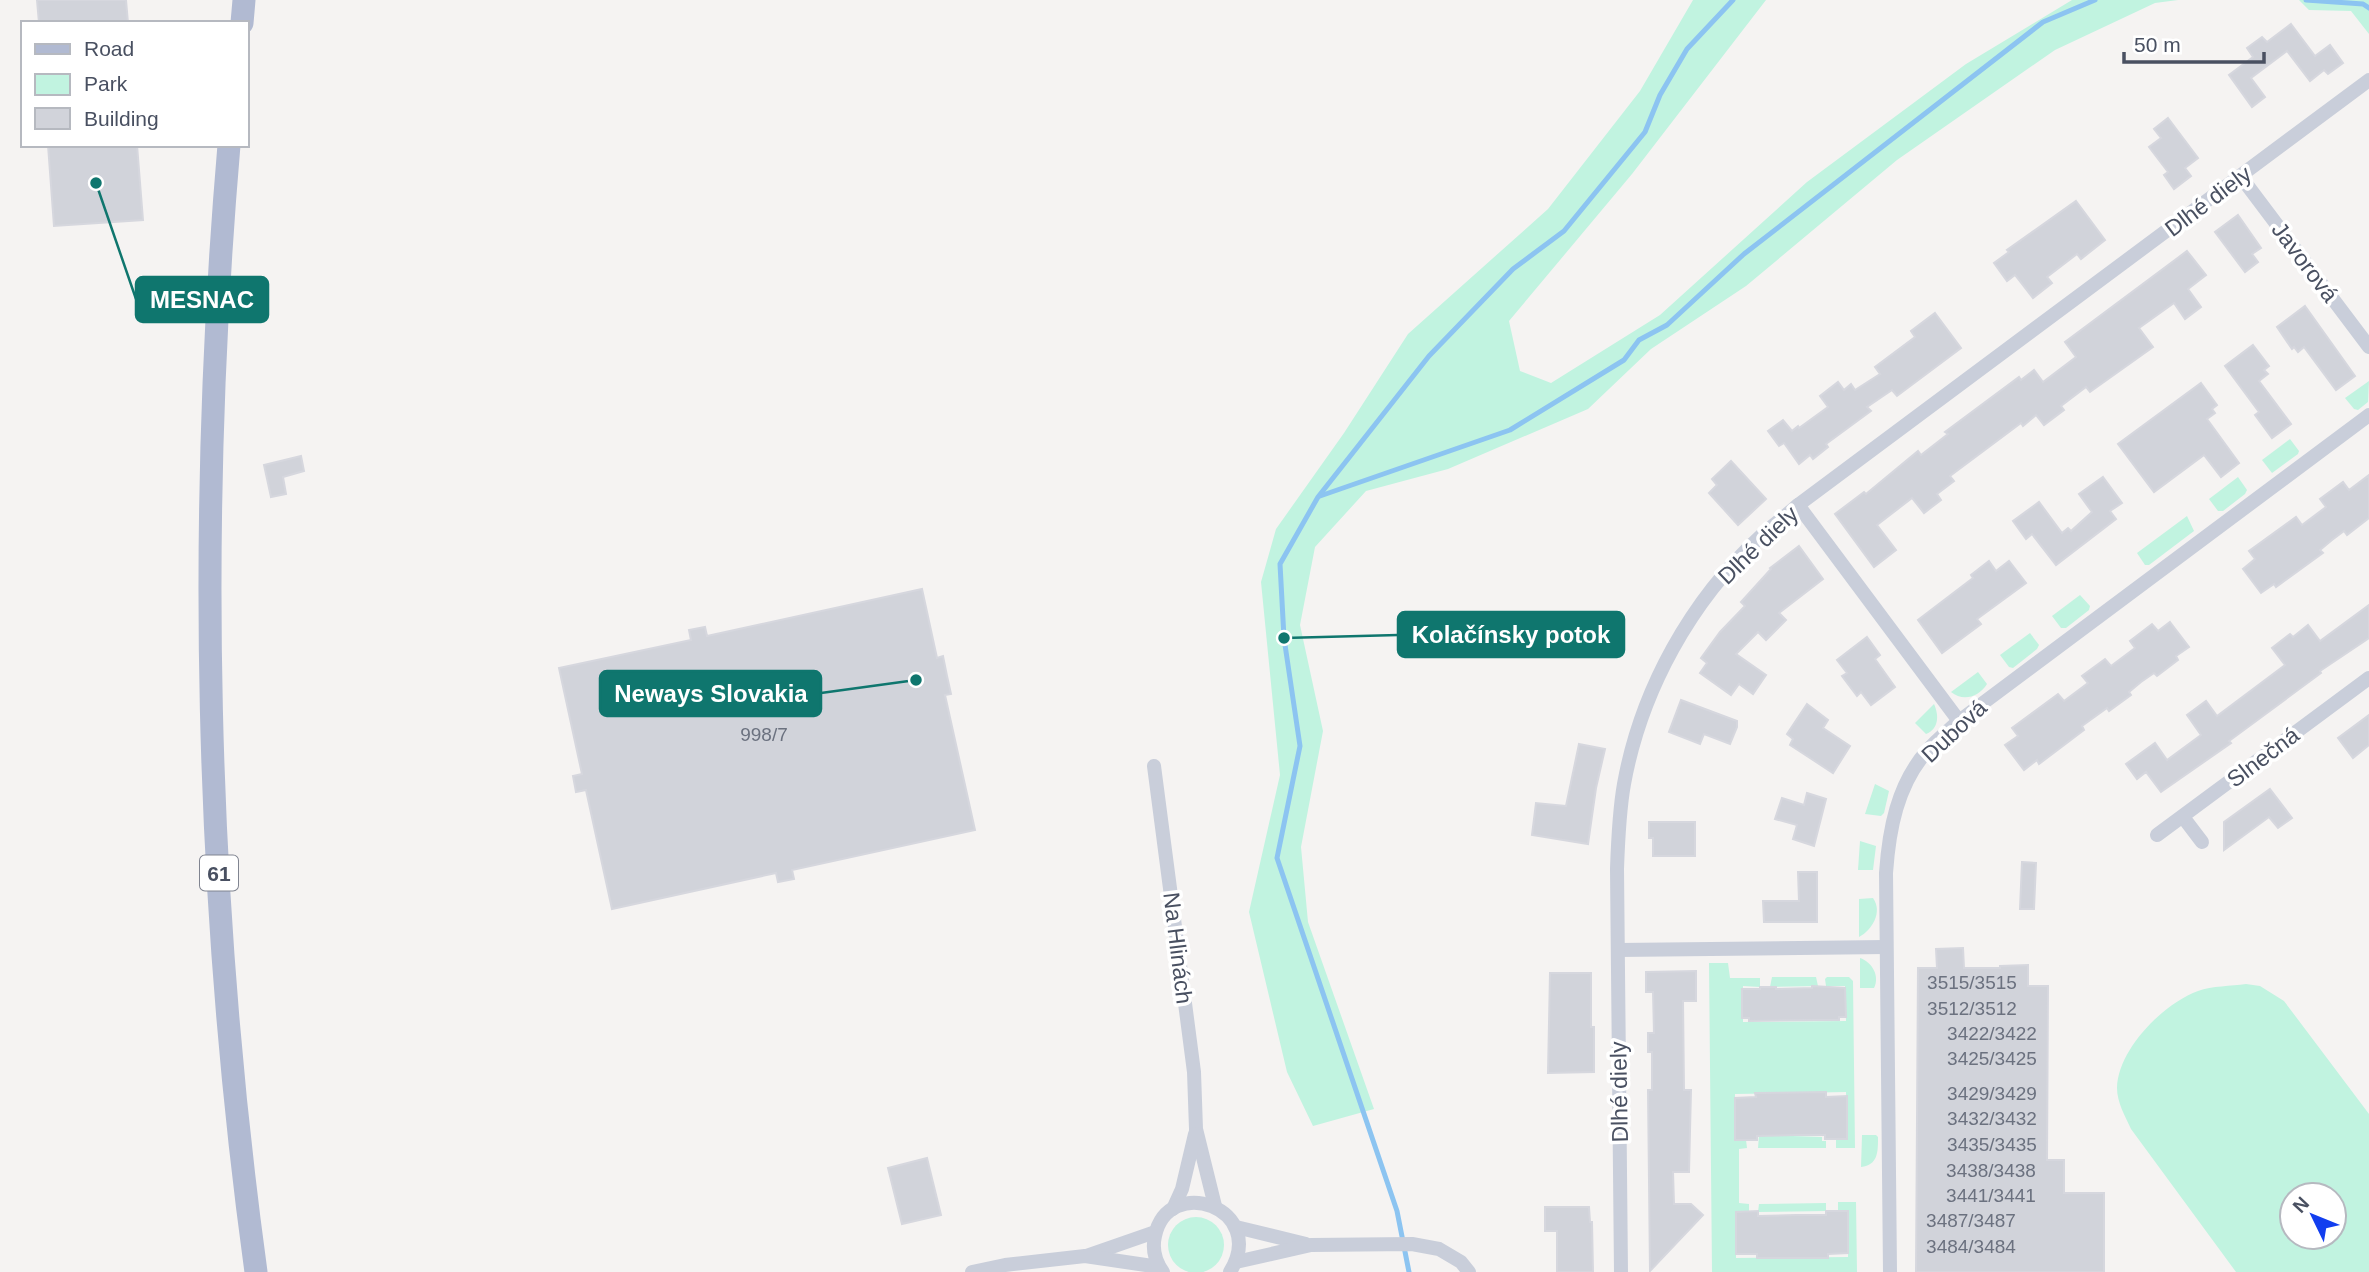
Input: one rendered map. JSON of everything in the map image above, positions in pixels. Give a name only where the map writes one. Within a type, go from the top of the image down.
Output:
[{"type":"main road","points":[[242,21],[244,0]]},
{"type":"main road","name":"61","points":[[229,147],[218,272],[209,608],[227,995],[256,1272]]},
{"type":"street","name":"Dlhé diely","points":[[1621,1272],[1617,869],[1620,810],[1624,783],[1642,715],[1675,645],[1706,597],[1761,536],[1798,505],[2369,80]]},
{"type":"street","name":"Javorová","points":[[2241,177],[2369,347]]},
{"type":"street","name":"Dubová","points":[[1890,1272],[1886,873],[1889,833],[1901,793],[1926,751],[1959,721],[2369,415]]},
{"type":"street","points":[[1798,505],[1959,721]]},
{"type":"street","name":"Slnečná","points":[[2157,835],[2369,678]]},
{"type":"street","name":"Na Hlinách","points":[[1154,766],[1194,1072],[1196,1129],[1215,1206]]},
{"type":"street","points":[[2183,817],[2202,842]]},
{"type":"street","points":[[1618,950],[1886,947]]},
{"type":"street","name":"Na Hlinách","points":[[1155,1232],[1162,1219],[1173,1209],[1182,1189],[1196,1129]]},
{"type":"street","points":[[1173,1209],[1186,1203],[1201,1202],[1215,1206],[1227,1215],[1236,1227],[1239,1238],[1233,1267],[1311,1245]]},
{"type":"street","points":[[1236,1227],[1311,1245],[1412,1244],[1439,1249],[1461,1262],[1469,1272]]},
{"type":"street","points":[[972,1272],[1005,1265],[1085,1256],[1155,1232],[1155,1256],[1161,1270]]},
{"type":"street","points":[[1085,1256],[1161,1270]]},
{"type":"green space","points":[[1693,0],[1766,0],[1632,174],[1509,321],[1520,371],[1551,383],[1660,315],[1807,182],[1966,64],[2072,0],[2178,0],[2155,3],[2055,50],[1897,160],[1746,286],[1651,349],[1588,409],[1448,469],[1366,491],[1315,547],[1300,625],[1323,731],[1301,847],[1308,922],[1374,1109],[1313,1126],[1287,1072],[1249,912],[1280,775],[1261,582],[1276,529],[1344,433],[1408,334],[1548,209],[1640,91]]},
{"type":"green space","points":[[2299,0],[2369,0],[2369,34],[2351,11],[2309,10]]},
{"type":"green space","points":[[2369,381],[2368,402],[2358,410],[2354,409],[2345,398]]},
{"type":"green space","points":[[2290,439],[2299,451],[2298,454],[2272,473],[2262,460]]},
{"type":"green space","points":[[2238,477],[2247,490],[2245,494],[2223,511],[2218,511],[2209,499]]},
{"type":"green space","points":[[2187,516],[2194,531],[2149,565],[2145,565],[2137,553]]},
{"type":"green space","points":[[2080,595],[2090,606],[2089,610],[2066,628],[2061,628],[2052,616]]},
{"type":"green space","points":[[2030,633],[2039,645],[2037,649],[2013,668],[2009,667],[2000,655]]},
{"type":"green space","points":[[1978,672],[1987,684],[1980,692],[1970,697],[1961,697],[1951,692]]},
{"type":"green space","points":[[1934,704],[1937,721],[1933,729],[1926,734],[1915,723]]},
{"type":"green space","points":[[1875,784],[1889,791],[1881,816],[1865,814]]},
{"type":"green space","points":[[1860,841],[1876,846],[1873,870],[1858,870]]},
{"type":"green space","points":[[1873,898],[1877,909],[1875,920],[1859,937],[1859,899]]},
{"type":"green space","points":[[1860,958],[1874,970],[1874,988],[1860,988]]},
{"type":"green space","points":[[1709,963],[1728,963],[1730,978],[1760,978],[1760,987],[1743,986],[1743,1022],[1846,1021],[1845,986],[1826,986],[1825,979],[1849,977],[1853,981],[1855,1148],[1836,1148],[1836,1139],[1847,1138],[1846,1092],[1735,1094],[1735,1140],[1746,1140],[1747,1148],[1739,1149],[1739,1203],[1749,1204],[1749,1212],[1736,1212],[1736,1258],[1848,1257],[1848,1211],[1838,1211],[1838,1202],[1856,1202],[1857,1272],[1712,1272]]},
{"type":"green space","points":[[1772,977],[1816,977],[1818,986],[1770,987]]},
{"type":"green space","points":[[2246,984],[2260,986],[2284,1001],[2369,1114],[2369,1272],[2236,1272],[2131,1129],[2117,1093],[2119,1073],[2125,1058],[2157,1017],[2185,997],[2215,987]]},
{"type":"green space","points":[[1759,1135],[1822,1137],[1822,1141],[1826,1141],[1826,1148],[1758,1148]]},
{"type":"green space","points":[[1862,1135],[1876,1135],[1878,1143],[1874,1161],[1861,1167]]},
{"type":"green space","points":[[1826,1203],[1826,1211],[1758,1212],[1759,1204]]},
{"type":"green space","points":[[1196,1217],[1216,1225],[1224,1245],[1216,1265],[1196,1273],[1176,1265],[1168,1245],[1176,1225]]},
{"type":"building","points":[[37,0],[126,0],[128,21],[39,21]]},
{"type":"building","points":[[2291,24],[2315,56],[2330,45],[2343,63],[2328,74],[2324,70],[2310,81],[2287,51],[2251,78],[2265,97],[2252,107],[2229,75],[2253,57],[2247,48],[2262,37],[2267,42]]},
{"type":"building","points":[[2168,118],[2198,158],[2185,168],[2191,176],[2174,189],[2164,175],[2168,172],[2149,147],[2161,138],[2154,129]]},
{"type":"building","points":[[48,147],[137,147],[143,220],[54,226]]},
{"type":"building","points":[[2076,201],[2105,240],[2081,259],[2077,254],[2047,277],[2052,283],[2033,298],[2015,275],[2007,281],[1994,263],[2009,252],[2007,250]]},
{"type":"building","points":[[2238,215],[2261,248],[2252,254],[2258,262],[2245,272],[2215,232]]},
{"type":"building","points":[[2187,251],[2206,275],[2188,289],[2201,307],[2185,319],[2174,303],[2139,328],[2153,347],[2090,392],[2086,387],[2061,406],[2064,410],[2044,425],[2036,415],[2023,426],[2021,423],[1950,476],[1954,481],[1937,494],[1941,500],[1924,513],[1912,498],[1877,525],[1896,550],[1874,567],[1835,514],[1864,492],[1866,494],[1918,451],[1921,455],[1948,434],[1945,432],[2019,377],[2021,380],[2034,370],[2043,382],[2076,357],[2065,342]]},
{"type":"building","points":[[2305,306],[2355,376],[2336,390],[2304,347],[2298,352],[2294,347],[2292,349],[2277,327]]},
{"type":"building","points":[[1935,313],[1961,348],[1897,396],[1892,390],[1867,407],[1871,411],[1826,444],[1828,447],[1813,459],[1810,455],[1799,464],[1784,443],[1779,446],[1768,431],[1783,420],[1792,431],[1798,426],[1799,428],[1828,407],[1820,396],[1838,382],[1844,390],[1851,384],[1855,390],[1880,374],[1875,367],[1915,337],[1911,331]]},
{"type":"building","points":[[2253,345],[2269,366],[2264,370],[2268,374],[2259,381],[2291,424],[2272,438],[2255,415],[2259,412],[2225,366]]},
{"type":"building","points":[[2201,383],[2217,405],[2212,409],[2215,413],[2207,419],[2239,463],[2221,477],[2204,455],[2154,492],[2118,444]]},
{"type":"building","points":[[301,456],[304,471],[283,477],[286,494],[271,497],[264,465]]},
{"type":"building","points":[[1731,461],[1766,499],[1738,525],[1709,493],[1717,485],[1712,479]]},
{"type":"building","points":[[2369,475],[2369,518],[2347,535],[2344,531],[2320,550],[2323,553],[2276,587],[2274,584],[2261,593],[2243,569],[2255,559],[2249,551],[2296,517],[2302,525],[2326,507],[2320,499],[2343,482],[2349,490]]},
{"type":"building","points":[[2103,477],[2122,503],[2110,511],[2116,519],[2056,565],[2032,534],[2026,539],[2013,521],[2039,502],[2062,533],[2068,528],[2071,531],[2092,512],[2079,494]]},
{"type":"building","points":[[1799,546],[1823,579],[1779,613],[1786,620],[1766,640],[1758,632],[1736,654],[1766,675],[1753,694],[1739,684],[1731,695],[1700,673],[1707,663],[1701,658],[1720,632],[1745,606],[1741,602],[1770,568]]},
{"type":"building","points":[[1989,561],[1996,571],[2009,561],[2026,583],[1977,619],[1981,624],[1942,653],[1918,620],[1973,578],[1971,575]]},
{"type":"building","points":[[922,589],[937,658],[943,656],[951,694],[945,695],[975,830],[792,870],[794,879],[778,882],[776,873],[612,909],[586,790],[576,792],[573,776],[582,774],[559,668],[691,640],[689,630],[705,627],[707,636]]},
{"type":"building","points":[[2369,605],[2369,638],[2320,671],[2321,673],[2229,741],[2231,743],[2161,792],[2146,772],[2137,779],[2126,764],[2155,743],[2167,760],[2201,735],[2187,715],[2206,701],[2217,716],[2285,665],[2272,648],[2290,634],[2293,637],[2308,625],[2320,641]]},
{"type":"building","points":[[2170,622],[2189,647],[2176,656],[2178,660],[2157,676],[2154,673],[2141,682],[2129,692],[2131,695],[2109,711],[2107,708],[2082,726],[2084,730],[2039,764],[2037,760],[2024,770],[2005,745],[2018,736],[2012,728],[2058,694],[2064,701],[2088,683],[2082,676],[2105,659],[2111,666],[2135,648],[2130,641],[2152,624],[2158,631]]},
{"type":"building","points":[[1867,637],[1880,655],[1875,659],[1895,687],[1871,705],[1861,692],[1857,696],[1842,676],[1847,673],[1837,660]]},
{"type":"building","points":[[1681,700],[1737,721],[1730,744],[1704,734],[1700,744],[1669,732]]},
{"type":"building","points":[[1807,704],[1828,720],[1823,728],[1850,746],[1833,773],[1790,745],[1793,739],[1787,734]]},
{"type":"building","points":[[2369,715],[2369,745],[2353,758],[2338,738]]},
{"type":"building","points":[[1579,744],[1605,749],[1588,844],[1532,835],[1536,803],[1566,806]]},
{"type":"building","points":[[2270,789],[2292,818],[2278,828],[2269,817],[2224,850],[2224,822]]},
{"type":"building","points":[[1807,793],[1826,799],[1814,846],[1793,839],[1797,825],[1775,819],[1782,798],[1804,805]]},
{"type":"building","points":[[1649,822],[1695,822],[1695,856],[1653,856],[1653,838],[1649,838]]},
{"type":"building","points":[[2022,862],[2036,863],[2034,909],[2020,909]]},
{"type":"building","points":[[1798,872],[1817,872],[1817,922],[1764,922],[1763,901],[1799,901]]},
{"type":"building","points":[[1963,948],[1964,968],[2028,965],[2028,986],[2048,986],[2047,1160],[2064,1160],[2064,1193],[2104,1193],[2104,1272],[1916,1272],[1918,968],[1937,968],[1936,949]]},
{"type":"building","points":[[1696,971],[1696,1001],[1683,1001],[1684,1090],[1691,1090],[1689,1172],[1673,1172],[1674,1204],[1691,1204],[1703,1215],[1650,1271],[1648,1090],[1652,1090],[1652,1052],[1648,1052],[1648,1033],[1654,1033],[1653,992],[1646,992],[1646,972]]},
{"type":"building","points":[[1550,973],[1591,973],[1594,1072],[1548,1073]]},
{"type":"building","points":[[1812,986],[1845,988],[1846,1017],[1839,1017],[1839,1020],[1749,1021],[1749,1018],[1742,1018],[1742,989]]},
{"type":"building","points":[[1826,1092],[1826,1097],[1847,1096],[1847,1139],[1825,1139],[1825,1135],[1796,1135],[1757,1136],[1757,1140],[1735,1140],[1735,1098],[1756,1097],[1755,1093]]},
{"type":"building","points":[[927,1158],[941,1215],[902,1224],[888,1168]]},
{"type":"building","points":[[1545,1207],[1589,1207],[1593,1272],[1557,1272],[1557,1231],[1545,1231]]},
{"type":"building","points":[[1758,1211],[1758,1216],[1826,1215],[1826,1211],[1848,1211],[1848,1253],[1828,1254],[1828,1258],[1757,1258],[1757,1254],[1736,1254],[1736,1212]]},
{"type":"waterway","points":[[1409,1272],[1397,1211],[1277,858],[1300,746],[1284,638],[1280,564],[1318,497],[1429,356],[1513,269],[1564,231],[1645,132],[1660,95],[1687,49],[1733,0]]},
{"type":"waterway","points":[[1320,496],[1510,430],[1624,360],[1639,340],[1667,325],[1744,254],[2043,22],[2095,0]]},
{"type":"waterway","points":[[2306,0],[2363,4],[2369,8]]},
{"type":"place","name":"MESNAC","points":[[96,183]]},
{"type":"place","name":"Kolačínsky potok","points":[[1284,638]]},
{"type":"place","name":"Neways Slovakia","points":[[916,680]]}]
